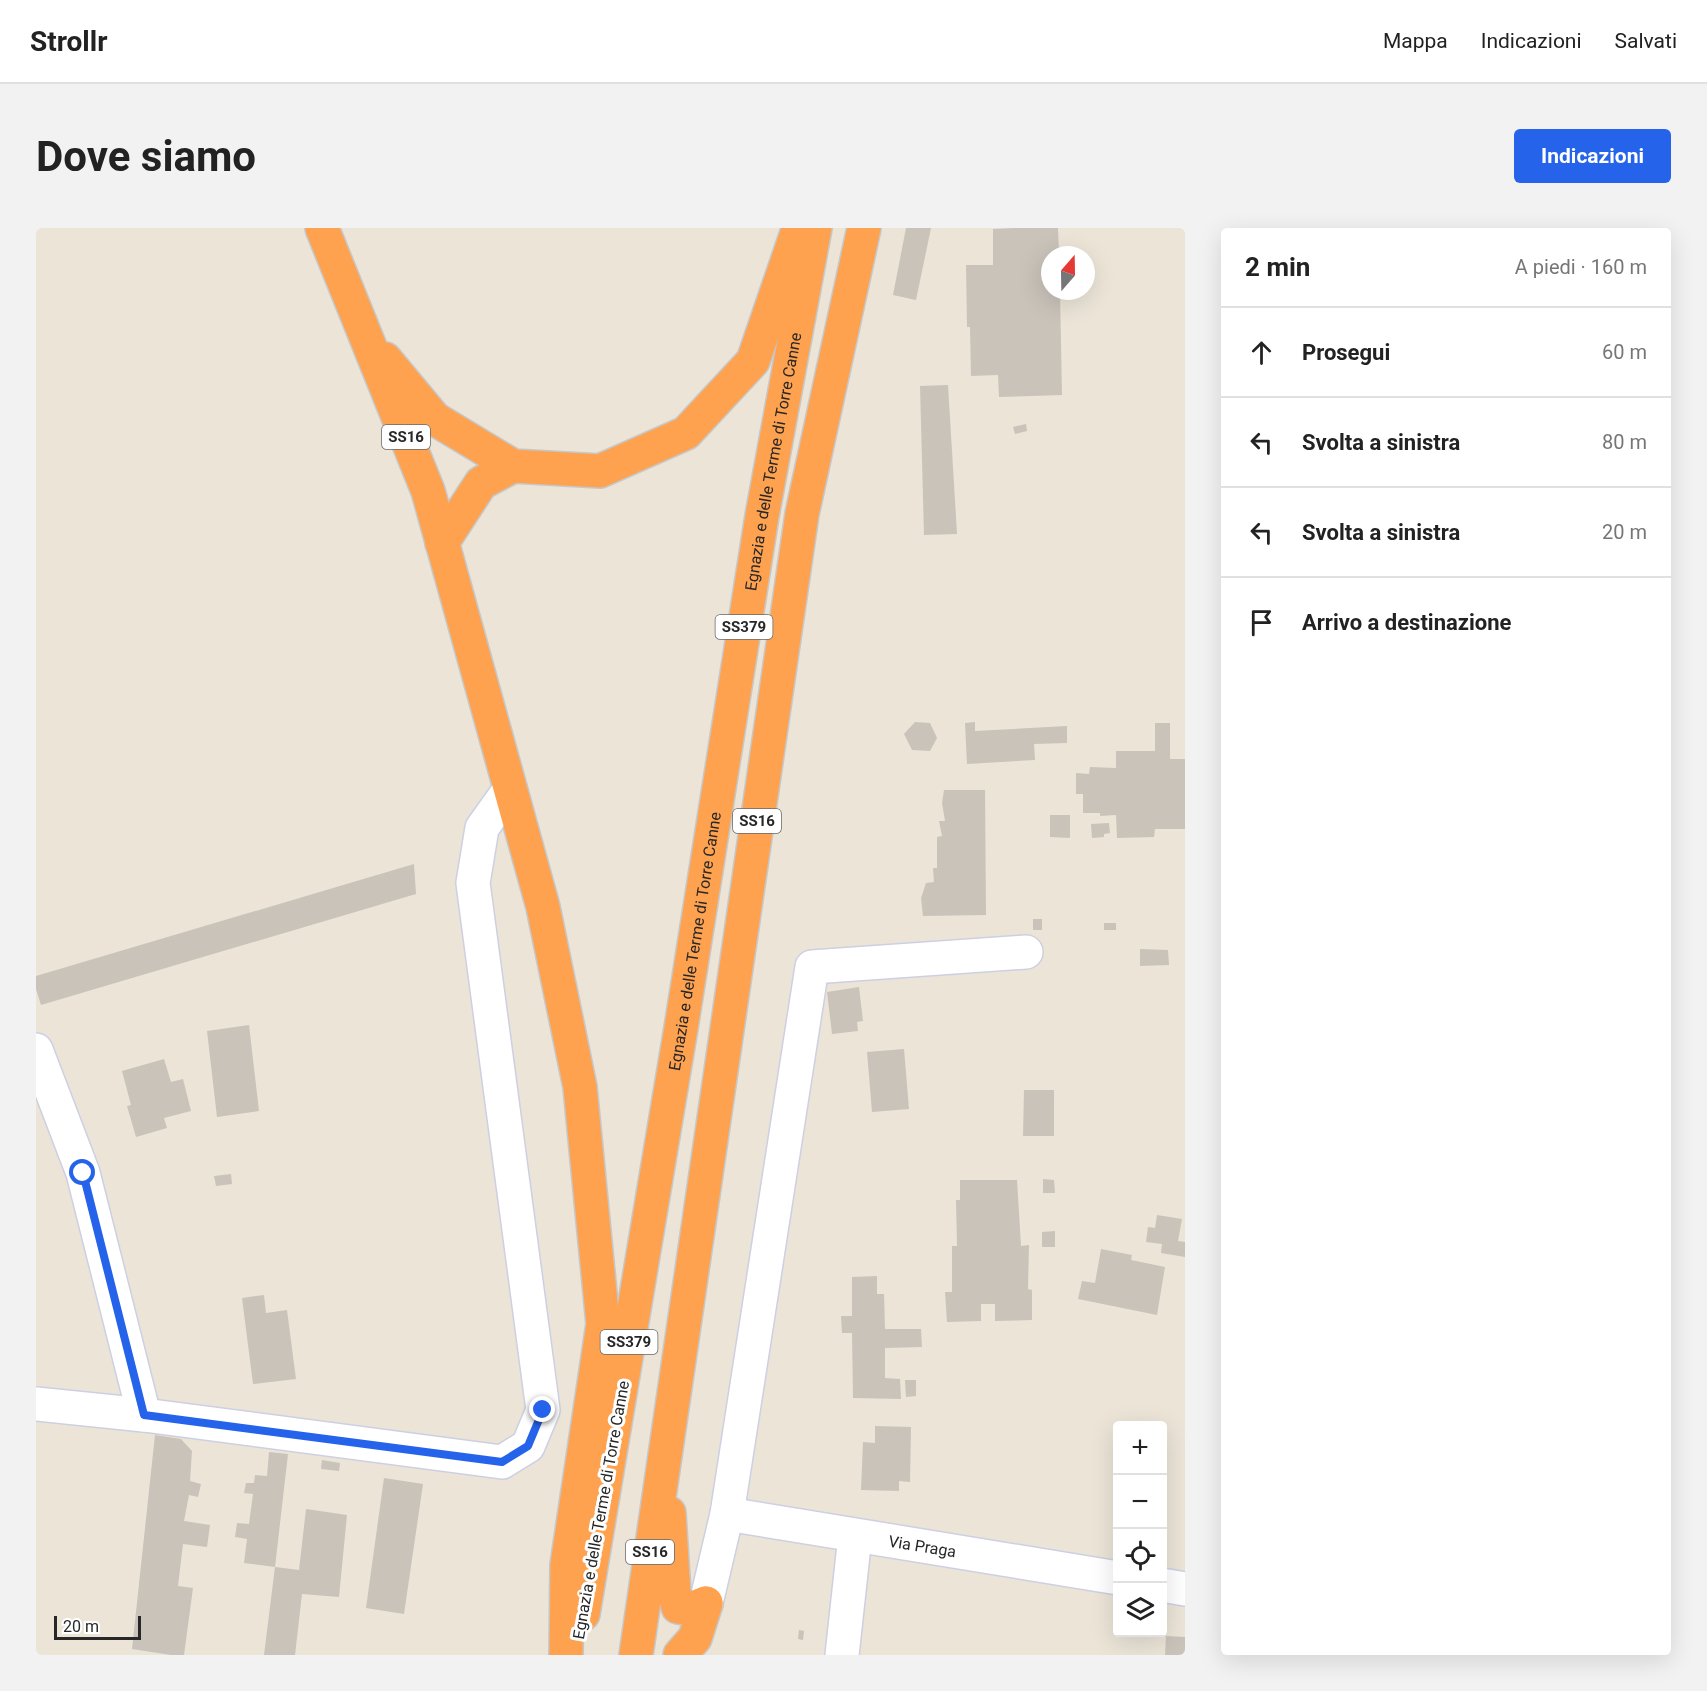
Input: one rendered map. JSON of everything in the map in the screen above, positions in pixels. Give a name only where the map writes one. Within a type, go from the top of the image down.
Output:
[{"type":"highway","name":"SS16","points":[[322,228],[428,491],[543,906],[580,1087],[603,1324],[567,1565],[566,1655]]},
{"type":"highway","points":[[364,333],[435,419],[513,466],[600,471],[686,433],[753,361],[798,228]]},
{"type":"highway","name":"Egnazia e delle Terme di Torre Canne","points":[[576,1655],[681,1028],[762,516],[816,228]]},
{"type":"highway","name":"SS16","points":[[712,1127],[802,514],[864,228]]},
{"type":"highway","points":[[442,543],[481,483],[513,466]]},
{"type":"highway","name":"SS379","points":[[664,1448],[712,1127]]},
{"type":"highway","name":"SS16","points":[[636,1655],[664,1448]]},
{"type":"highway","points":[[664,1448],[674,1593],[678,1607],[690,1609],[706,1603]]},
{"type":"highway","points":[[680,1655],[694,1638],[706,1603]]},
{"type":"street","points":[[36,1404],[144,1415],[502,1462],[528,1446],[543,1410],[472,883],[482,828],[510,789]]},
{"type":"street","points":[[706,1603],[727,1514],[812,966],[1026,952]]},
{"type":"street","points":[[36,1050],[83,1173],[144,1415]]},
{"type":"street","name":"Via Praga","points":[[727,1514],[1113,1577]]},
{"type":"street","points":[[842,1655],[855,1536]]},
{"type":"street","points":[[1167,1586],[1185,1589]]},
{"type":"building","points":[[906,228],[931,228],[916,300],[893,295]]},
{"type":"building","points":[[1058,228],[1059,246],[1041,246],[1041,300],[1060,300],[1062,395],[999,397],[998,375],[971,376],[966,265],[993,265],[993,229]]},
{"type":"building","points":[[948,385],[957,534],[924,535],[920,386]]},
{"type":"building","points":[[1026,424],[1027,431],[1015,434],[1013,427]]},
{"type":"building","points":[[915,722],[930,723],[937,738],[930,751],[912,750],[904,734]]},
{"type":"building","points":[[975,722],[975,731],[1067,726],[1067,743],[1034,744],[1035,760],[967,764],[965,723]]},
{"type":"building","points":[[1155,723],[1170,723],[1170,759],[1185,759],[1185,829],[1155,829],[1154,837],[1117,838],[1116,815],[1100,816],[1100,813],[1083,813],[1083,794],[1076,794],[1076,773],[1089,774],[1090,767],[1116,768],[1116,751],[1155,751]]},
{"type":"building","points":[[944,790],[985,790],[986,915],[923,916],[921,898],[926,883],[934,882],[933,868],[937,868],[937,837],[942,836],[939,821],[945,821],[942,803]]},
{"type":"building","points":[[1050,815],[1070,815],[1070,838],[1050,837]]},
{"type":"building","points":[[1109,823],[1110,833],[1104,834],[1104,837],[1092,838],[1091,824]]},
{"type":"building","points":[[414,864],[416,894],[41,1005],[36,989],[36,976]]},
{"type":"building","points":[[1033,919],[1042,919],[1042,930],[1033,930]]},
{"type":"building","points":[[1104,923],[1116,923],[1116,930],[1104,930]]},
{"type":"building","points":[[1140,949],[1168,950],[1169,965],[1140,966]]},
{"type":"building","points":[[859,987],[863,1021],[857,1022],[858,1031],[832,1034],[827,992]]},
{"type":"building","points":[[249,1025],[259,1111],[217,1117],[207,1031]]},
{"type":"building","points":[[904,1049],[909,1109],[872,1112],[867,1052]]},
{"type":"building","points":[[164,1059],[171,1082],[183,1079],[191,1111],[164,1118],[167,1128],[136,1137],[127,1106],[131,1105],[122,1071]]},
{"type":"building","points":[[1024,1090],[1054,1090],[1054,1136],[1023,1136]]},
{"type":"building","points":[[231,1174],[232,1184],[216,1186],[214,1176]]},
{"type":"building","points":[[1043,1179],[1054,1180],[1055,1193],[1043,1193]]},
{"type":"building","points":[[960,1180],[1017,1180],[1021,1246],[1029,1245],[1028,1289],[1032,1290],[1032,1320],[995,1321],[995,1304],[981,1304],[981,1321],[947,1322],[945,1292],[952,1292],[952,1246],[957,1246],[956,1200],[960,1200]]},
{"type":"building","points":[[1157,1215],[1182,1219],[1178,1241],[1185,1242],[1185,1257],[1161,1253],[1162,1244],[1146,1242],[1148,1227],[1155,1228]]},
{"type":"building","points":[[1055,1231],[1055,1247],[1042,1247],[1042,1232]]},
{"type":"building","points":[[1101,1249],[1132,1255],[1131,1260],[1165,1267],[1157,1315],[1078,1299],[1082,1281],[1095,1283]]},
{"type":"building","points":[[877,1276],[877,1294],[884,1294],[885,1329],[921,1329],[922,1347],[885,1348],[885,1378],[900,1379],[901,1399],[853,1398],[852,1333],[842,1333],[841,1316],[852,1316],[852,1277]]},
{"type":"building","points":[[264,1295],[266,1313],[287,1310],[296,1379],[253,1384],[242,1298]]},
{"type":"building","points":[[905,1380],[916,1380],[916,1396],[906,1397]]},
{"type":"building","points":[[875,1426],[911,1427],[910,1482],[899,1481],[899,1491],[861,1490],[863,1442],[875,1443]]},
{"type":"building","points":[[155,1435],[181,1439],[192,1451],[190,1481],[201,1484],[198,1497],[189,1495],[184,1521],[210,1525],[207,1547],[183,1544],[178,1586],[193,1588],[184,1655],[132,1649]]},
{"type":"building","points":[[269,1452],[288,1454],[275,1567],[244,1563],[247,1539],[235,1537],[237,1523],[249,1524],[253,1494],[244,1493],[246,1483],[254,1483],[255,1475],[267,1476]]},
{"type":"building","points":[[322,1460],[340,1463],[339,1471],[321,1469]]},
{"type":"building","points":[[384,1478],[423,1484],[404,1614],[366,1608]]},
{"type":"building","points":[[306,1509],[347,1515],[339,1597],[302,1594],[295,1655],[264,1655],[275,1567],[299,1570]]},
{"type":"building","points":[[799,1630],[804,1631],[803,1640],[798,1639]]},
{"type":"building","points":[[1167,1636],[1185,1637],[1185,1655],[1165,1655]]},
{"type":"route","points":[[83,1173],[144,1415],[502,1462],[528,1446],[543,1410]]}]
